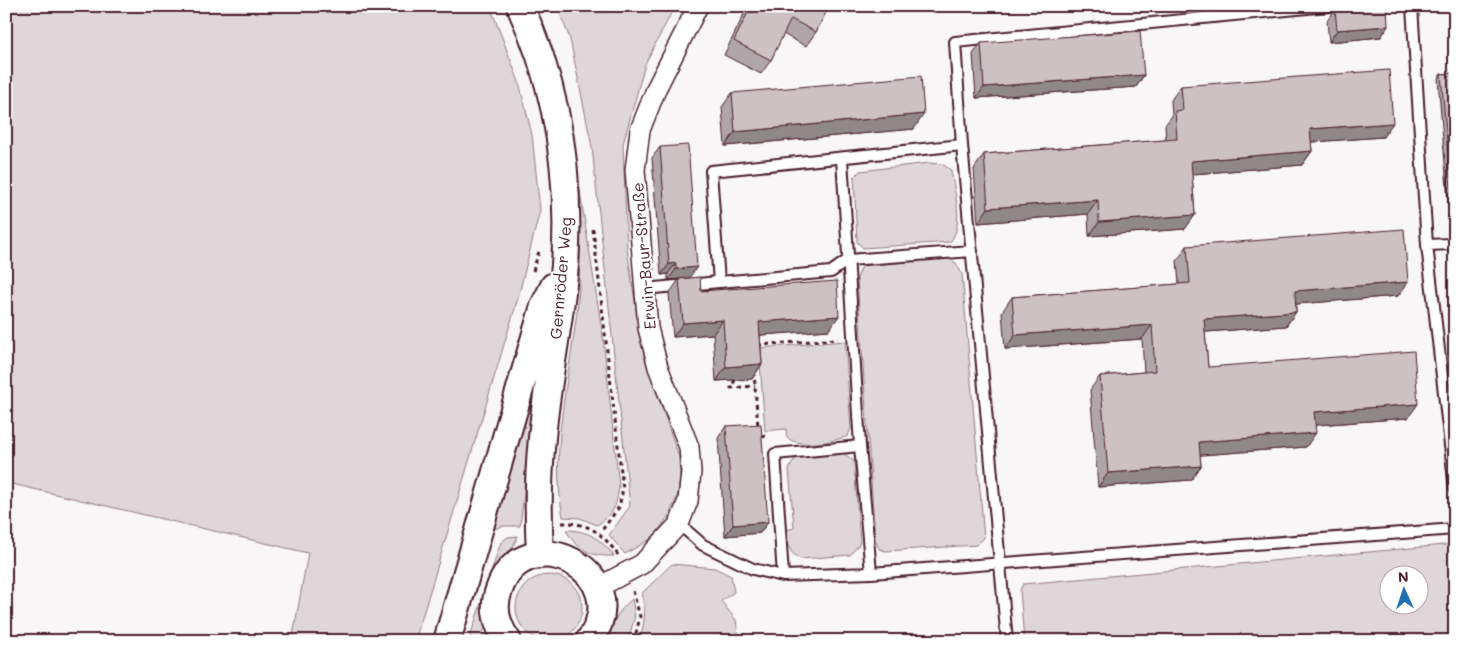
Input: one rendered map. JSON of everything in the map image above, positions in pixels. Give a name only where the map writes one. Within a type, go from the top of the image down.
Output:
[{"type":"main road","name":"Gernröder Weg","points":[[520,6],[539,52],[558,120],[566,188],[564,265],[542,436],[538,492],[540,555]]},
{"type":"main road","points":[[447,641],[544,306],[564,265]]},
{"type":"main road","points":[[508,641],[499,625],[496,612],[496,599],[500,586],[516,565],[528,558],[540,555],[560,556],[572,560],[587,572],[597,588],[601,613],[595,631],[589,641]]},
{"type":"street","name":"Erwin-Baur-Straße","points":[[597,588],[642,564],[679,524],[688,501],[692,472],[689,447],[658,366],[648,328],[635,170],[640,130],[657,87],[698,6]]},
{"type":"lane","points":[[1007,641],[962,145],[955,42],[1328,6]]},
{"type":"lane","points":[[1412,6],[1427,245],[1455,489]]},
{"type":"lane","points":[[719,282],[711,171],[842,159],[962,145]]},
{"type":"lane","points":[[842,159],[860,446],[871,573]]},
{"type":"lane","points":[[1427,245],[1452,244]]},
{"type":"lane","points":[[644,290],[831,272],[848,260],[972,251]]},
{"type":"lane","points":[[783,576],[775,454],[860,446]]},
{"type":"lane","points":[[679,524],[703,545],[754,569],[783,576],[871,573],[1455,529]]},
{"type":"path","points":[[592,222],[623,488],[620,507],[600,533]]},
{"type":"path","points":[[532,274],[540,246]]},
{"type":"path","points":[[753,346],[854,338]]},
{"type":"path","points":[[754,370],[758,427],[775,454]]},
{"type":"path","points":[[735,380],[730,388],[754,386]]},
{"type":"path","points":[[634,593],[640,617],[634,641]]},
{"type":"shaded area","points":[[6,6],[490,6],[519,82],[532,135],[540,210],[518,298],[415,641],[292,641],[308,553],[8,483],[6,485]]},
{"type":"shaded area","points":[[557,6],[675,6],[645,64],[623,144],[627,248],[639,329],[656,391],[679,457],[680,481],[677,497],[669,515],[654,537],[625,554],[609,535],[630,506],[592,147],[570,39]]},
{"type":"shaded area","points":[[929,163],[942,164],[951,170],[958,217],[957,226],[950,242],[863,248],[857,242],[854,177],[860,171]]},
{"type":"shaded area","points":[[579,185],[603,337],[619,486],[614,509],[597,525],[580,518],[563,517],[559,490],[560,436],[579,287]]},
{"type":"shaded area","points":[[947,258],[956,263],[962,274],[984,538],[976,545],[886,551],[879,549],[875,539],[857,278],[862,266]]},
{"type":"shaded area","points":[[845,341],[851,428],[848,436],[826,442],[801,443],[787,438],[786,429],[765,431],[759,348]]},
{"type":"shaded area","points":[[541,357],[520,526],[503,526],[489,531]]},
{"type":"shaded area","points":[[842,452],[854,461],[860,543],[850,555],[801,559],[796,557],[788,543],[787,530],[794,528],[789,469],[794,460],[800,456]]},
{"type":"shaded area","points":[[566,530],[581,532],[599,540],[614,556],[598,555],[586,551],[575,543]]},
{"type":"shaded area","points":[[518,536],[485,604],[485,627],[480,641],[469,640],[501,542],[508,537]]},
{"type":"shaded area","points":[[1455,544],[1455,641],[1024,641],[1020,590],[1023,584]]},
{"type":"shaded area","points":[[672,564],[715,568],[731,576],[734,592],[721,601],[736,620],[739,641],[639,641],[644,617],[642,593]]},
{"type":"shaded area","points":[[549,575],[561,578],[572,585],[579,596],[582,608],[579,620],[572,631],[561,638],[549,641],[537,638],[526,631],[519,620],[516,608],[519,596],[526,585],[537,578]]},
{"type":"shaded area","points":[[632,599],[635,616],[628,641],[609,641],[616,618]]},
{"type":"building","points":[[751,6],[829,6],[816,32],[791,19],[771,60],[734,41]]},
{"type":"building","points":[[1387,6],[1388,26],[1337,30],[1335,10]]},
{"type":"building","points":[[1140,31],[1144,75],[984,87],[981,43]]},
{"type":"building","points":[[1389,70],[1393,123],[1310,129],[1312,151],[1191,161],[1195,215],[1099,222],[1098,200],[988,208],[984,154],[1177,139],[1175,111],[1183,110],[1181,86]]},
{"type":"building","points":[[1455,73],[1455,233],[1441,74]]},
{"type":"building","points":[[921,76],[924,114],[735,132],[732,93]]},
{"type":"building","points":[[688,145],[697,267],[676,269],[676,263],[669,264],[660,147]]},
{"type":"building","points":[[1404,229],[1408,282],[1295,291],[1296,312],[1204,319],[1208,367],[1414,351],[1418,404],[1314,412],[1316,433],[1199,442],[1201,466],[1108,473],[1100,376],[1155,371],[1152,325],[1015,335],[1012,297],[1190,283],[1187,246]]},
{"type":"building","points":[[700,277],[701,291],[837,281],[839,316],[759,322],[762,364],[726,367],[723,320],[683,323],[679,279]]},
{"type":"building","points":[[761,424],[768,522],[733,525],[726,426]]}]
